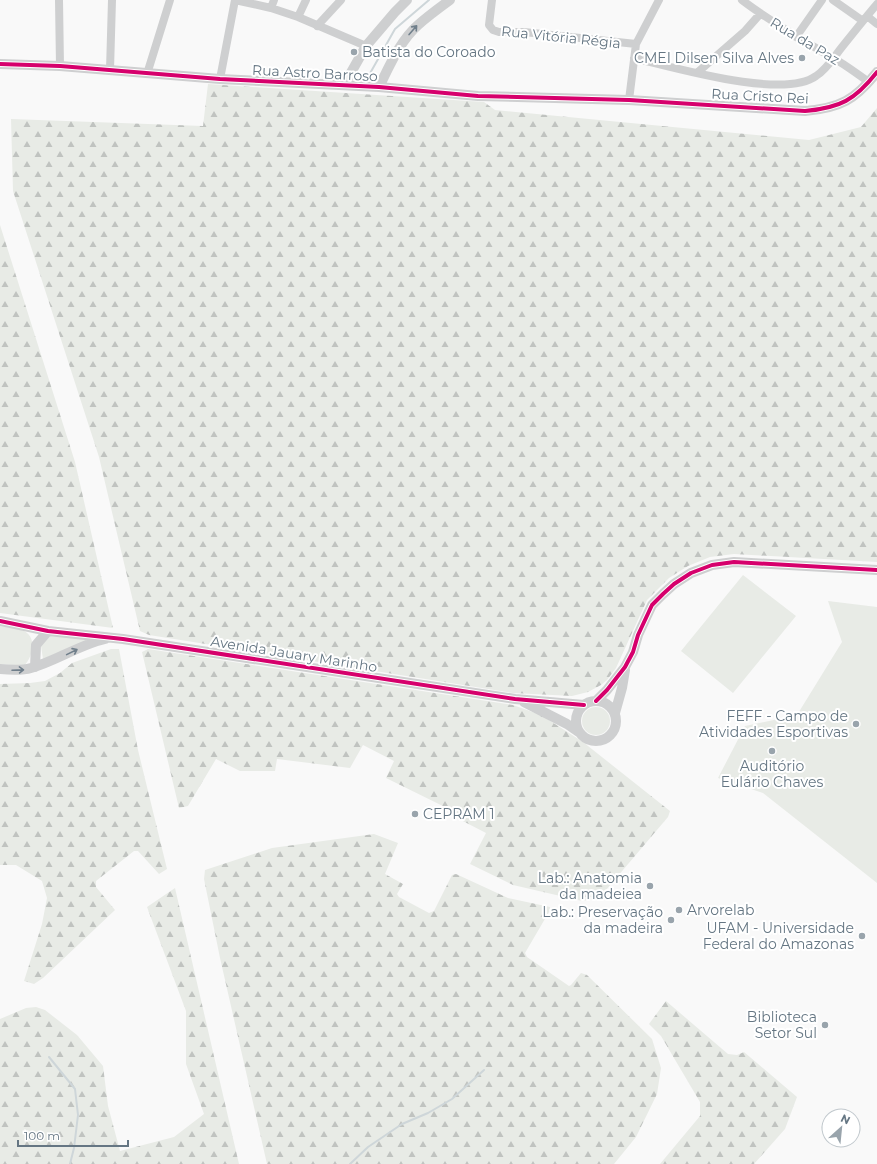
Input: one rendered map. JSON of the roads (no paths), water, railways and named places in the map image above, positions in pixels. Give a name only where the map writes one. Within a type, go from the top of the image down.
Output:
[{"type":"street","points":[[60,0],[60,66]]},
{"type":"street","points":[[110,70],[112,0]]},
{"type":"street","points":[[147,74],[170,0]]},
{"type":"street","points":[[220,79],[235,0],[271,8],[298,17],[317,26],[339,33],[366,46]]},
{"type":"street","points":[[271,8],[274,0]]},
{"type":"street","points":[[298,17],[306,0]]},
{"type":"street","points":[[317,26],[341,0]]},
{"type":"street","points":[[344,85],[366,46],[407,0]]},
{"type":"street","points":[[379,87],[396,52],[406,38],[417,25],[450,0]]},
{"type":"street","name":"Rua Vitória Régia","points":[[492,0],[489,24],[492,30],[499,32],[524,32],[636,44]]},
{"type":"street","points":[[629,100],[636,44],[657,0]]},
{"type":"street","name":"Rua da Paz","points":[[742,0],[760,14],[796,37],[834,58],[869,82]]},
{"type":"street","points":[[796,37],[822,0]]},
{"type":"street","points":[[833,0],[865,19],[877,24]]},
{"type":"street","points":[[634,58],[750,83],[791,84],[803,82],[815,77],[834,58],[877,4]]},
{"type":"street","points":[[698,72],[745,32],[760,14]]},
{"type":"street","name":"Rua Astro Barroso","points":[[0,64],[60,66],[220,79],[379,87],[478,96],[629,100]]},
{"type":"street","name":"Rua Cristo Rei","points":[[629,100],[805,111],[822,110],[846,101],[858,93],[877,72]]},
{"type":"street","points":[[625,667],[622,688],[615,713],[616,723],[613,732],[609,737],[597,741],[585,738],[580,733],[576,721],[580,709],[584,705],[596,701],[607,690],[625,667],[633,652],[638,635],[652,605],[674,584],[691,573],[712,565],[734,562],[877,570]]},
{"type":"street","name":"Avenida Jauary Marinho","points":[[0,621],[48,630],[123,639],[515,699],[584,705]]},
{"type":"street","points":[[29,627],[36,644],[35,667]]},
{"type":"street","points":[[36,644],[48,630]]},
{"type":"street","name":"Avenida Jauary Marinho","points":[[0,669],[17,670],[35,667],[59,658],[95,641],[123,639]]},
{"type":"street","name":"Avenida Jauary Marinho","points":[[515,699],[552,715],[580,733]]},
{"type":"street","points":[[596,701],[607,704],[615,713]]},
{"type":"waterway","points":[[364,84],[395,29],[429,0]]},
{"type":"waterway","points":[[49,1057],[75,1089],[78,1115],[74,1148],[70,1164]]},
{"type":"waterway","points":[[350,1164],[368,1147],[402,1124],[428,1113],[452,1099],[484,1070]]},
{"type":"place","name":"Batista do Coroado","points":[[354,52]]},
{"type":"place","name":"CMEI Dilsen Silva Alves","points":[[802,58]]},
{"type":"place","name":"FEFF - Campo de Atividades Esportivas","points":[[856,724]]},
{"type":"place","name":"Auditório Eulário Chaves","points":[[772,751]]},
{"type":"place","name":"CEPRAM 1","points":[[415,814]]},
{"type":"place","name":"Lab.: Anatomia da madeiea","points":[[650,886]]},
{"type":"place","name":"Arvorelab","points":[[679,910]]},
{"type":"place","name":"Lab.: Preservação da madeira","points":[[671,920]]},
{"type":"place","name":"UFAM - Universidade Federal do Amazonas","points":[[862,936]]},
{"type":"place","name":"Biblioteca Setor Sul","points":[[825,1025]]}]
